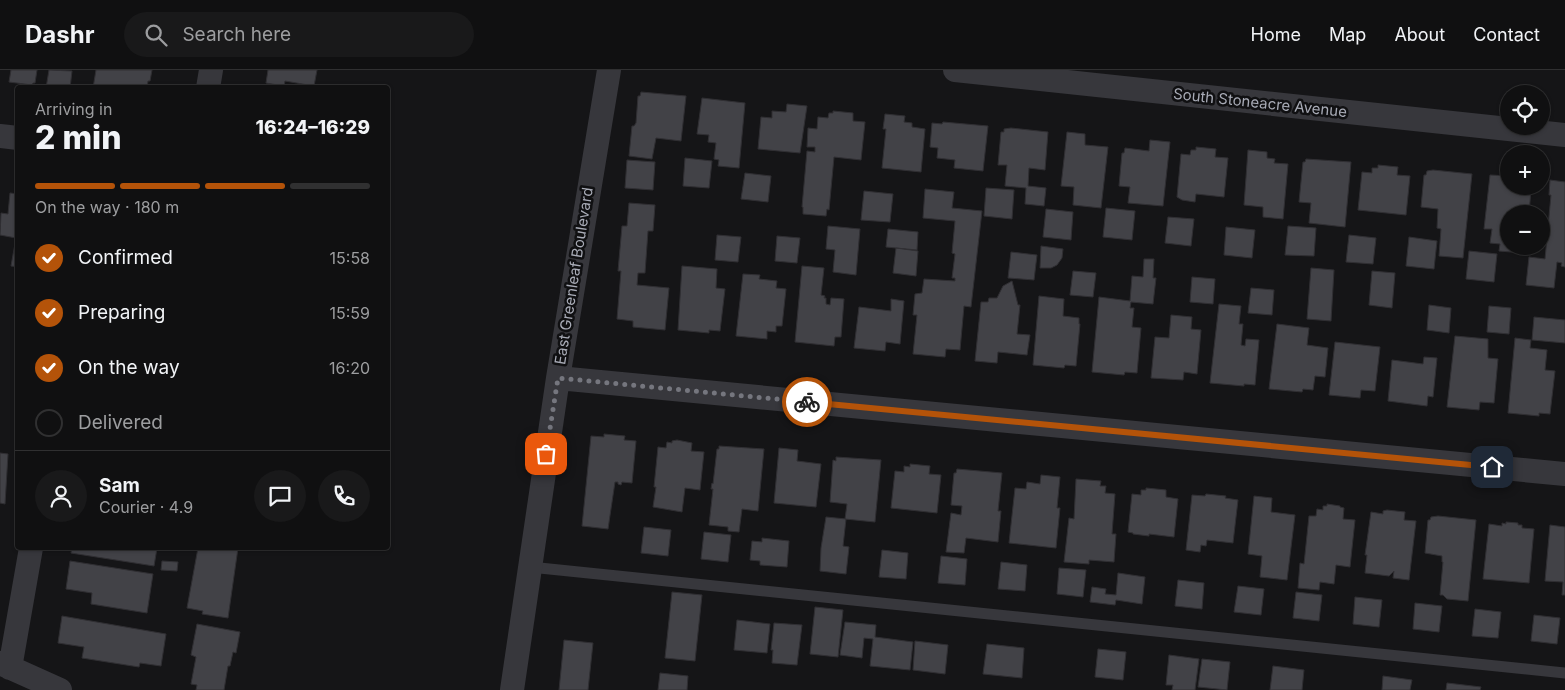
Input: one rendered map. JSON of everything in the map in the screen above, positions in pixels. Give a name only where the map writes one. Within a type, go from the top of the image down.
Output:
[{"type":"street","points":[[208,85],[211,70]]},
{"type":"street","name":"East Greenleaf Boulevard","points":[[512,690],[558,378],[609,70]]},
{"type":"street","name":"South Stoneacre Avenue","points":[[955,70],[1036,74],[1565,135]]},
{"type":"street","points":[[0,136],[15,138]]},
{"type":"street","points":[[558,378],[1565,474]]},
{"type":"street","points":[[30,550],[5,665],[60,690]]},
{"type":"lane","points":[[530,567],[1565,673]]},
{"type":"building","points":[[11,70],[37,70],[35,83],[32,85],[9,82]]},
{"type":"building","points":[[49,70],[72,71],[70,85],[46,85]]},
{"type":"building","points":[[96,70],[152,70],[147,85],[94,85]]},
{"type":"building","points":[[268,70],[317,70],[314,85],[285,81],[284,85],[266,83]]},
{"type":"building","points":[[641,92],[686,96],[681,141],[656,138],[652,159],[629,156],[632,126],[636,123],[638,96],[640,96]]},
{"type":"building","points":[[702,98],[745,103],[739,168],[718,166],[719,160],[714,159],[716,143],[708,142],[709,135],[697,134]]},
{"type":"building","points":[[787,104],[807,106],[800,153],[758,149],[761,117],[772,118],[772,111],[786,112]]},
{"type":"building","points":[[833,111],[853,113],[853,121],[865,122],[861,160],[834,157],[829,210],[827,209],[826,216],[803,214],[807,151],[815,152],[815,147],[807,147],[808,128],[817,129],[818,117],[828,118],[829,113],[833,113]]},
{"type":"building","points":[[885,114],[905,116],[904,122],[912,123],[912,127],[925,129],[921,172],[882,168],[886,129],[883,129]]},
{"type":"building","points":[[943,122],[988,126],[983,171],[954,168],[955,160],[937,158],[938,148],[930,147],[932,123],[942,124]]},
{"type":"building","points":[[1004,129],[1048,132],[1045,170],[1029,168],[1028,186],[1046,188],[1044,206],[1025,204],[1026,188],[1005,186],[1007,165],[998,165],[1001,132],[1004,132]]},
{"type":"building","points":[[1067,132],[1085,134],[1085,145],[1108,147],[1101,208],[1073,205],[1074,187],[1061,186]]},
{"type":"building","points":[[1150,140],[1170,142],[1163,206],[1128,203],[1130,187],[1119,186],[1122,153],[1124,153],[1125,148],[1149,151]]},
{"type":"building","points":[[1196,147],[1216,149],[1215,157],[1228,158],[1224,197],[1196,194],[1195,202],[1182,200],[1177,197],[1181,154],[1190,155],[1191,150],[1196,150]]},
{"type":"building","points":[[1248,150],[1267,152],[1267,158],[1275,159],[1274,163],[1288,164],[1283,219],[1263,217],[1263,207],[1244,205]]},
{"type":"building","points":[[685,158],[712,161],[709,188],[683,186]]},
{"type":"building","points":[[1306,159],[1351,162],[1345,227],[1309,223],[1311,203],[1299,202],[1303,162]]},
{"type":"building","points":[[627,160],[655,162],[653,190],[625,188]]},
{"type":"building","points":[[1378,165],[1398,167],[1397,175],[1410,176],[1406,215],[1358,210],[1362,172],[1372,173],[1372,168],[1378,168]]},
{"type":"building","points":[[1427,171],[1472,174],[1463,258],[1439,256],[1441,229],[1437,228],[1438,209],[1421,207],[1424,175],[1426,175]]},
{"type":"building","points":[[745,173],[771,176],[768,202],[741,199]]},
{"type":"building","points":[[1490,175],[1500,176],[1500,195],[1531,195],[1530,205],[1500,205],[1500,244],[1490,243],[1492,229],[1484,229]]},
{"type":"building","points":[[1550,180],[1565,182],[1565,267],[1561,266],[1562,263],[1557,262],[1554,288],[1526,285],[1529,257],[1545,259],[1545,255],[1550,255]]},
{"type":"building","points":[[986,188],[1014,190],[1012,219],[984,216]]},
{"type":"building","points":[[925,189],[954,192],[952,208],[982,211],[971,307],[964,306],[960,350],[946,349],[945,357],[913,354],[917,315],[913,315],[915,294],[922,293],[924,279],[955,281],[955,278],[952,278],[955,254],[952,253],[955,221],[923,218]]},
{"type":"building","points":[[864,191],[893,194],[890,222],[861,220]]},
{"type":"building","points":[[10,193],[15,194],[15,238],[0,235],[1,213],[8,214]]},
{"type":"building","points":[[629,203],[655,205],[653,231],[648,231],[645,273],[638,273],[637,285],[669,288],[665,330],[633,327],[633,321],[617,319],[621,271],[618,271],[622,226],[627,226]]},
{"type":"building","points":[[1106,208],[1135,211],[1132,240],[1103,237]]},
{"type":"building","points":[[1046,209],[1073,212],[1071,240],[1043,237]]},
{"type":"building","points":[[1168,217],[1194,219],[1191,246],[1165,243]]},
{"type":"building","points":[[828,226],[860,229],[856,275],[833,272],[835,250],[826,249]]},
{"type":"building","points":[[1288,226],[1316,228],[1314,256],[1285,255]]},
{"type":"building","points":[[1226,227],[1255,230],[1252,258],[1224,255]]},
{"type":"building","points":[[888,229],[918,232],[917,250],[886,247]]},
{"type":"building","points":[[717,235],[741,237],[738,262],[715,260]]},
{"type":"building","points":[[1349,235],[1376,238],[1373,264],[1346,262]]},
{"type":"building","points":[[777,236],[800,238],[797,263],[775,261]]},
{"type":"building","points":[[1409,237],[1437,241],[1434,269],[1406,266]]},
{"type":"building","points":[[15,244],[15,267],[11,266]]},
{"type":"building","points":[[1041,246],[1063,249],[1062,258],[1057,265],[1051,268],[1040,268]]},
{"type":"building","points":[[896,248],[918,251],[916,276],[893,273]]},
{"type":"building","points":[[1469,251],[1497,254],[1494,282],[1466,279]]},
{"type":"building","points":[[1011,252],[1037,255],[1034,280],[1008,278]]},
{"type":"building","points":[[1144,259],[1154,259],[1153,278],[1156,278],[1153,304],[1131,302],[1130,308],[1134,308],[1132,327],[1141,328],[1137,373],[1125,372],[1124,375],[1092,372],[1099,297],[1130,301],[1132,276],[1143,277]]},
{"type":"building","points":[[682,266],[717,269],[716,288],[725,289],[720,331],[709,330],[709,333],[678,330]]},
{"type":"building","points":[[802,266],[824,268],[821,295],[825,296],[826,304],[830,305],[831,298],[844,299],[841,337],[835,337],[834,346],[795,342]]},
{"type":"building","points":[[1311,268],[1334,270],[1331,321],[1307,319]]},
{"type":"building","points":[[1073,271],[1096,273],[1093,297],[1070,295]]},
{"type":"building","points":[[1372,271],[1395,273],[1392,308],[1369,305]]},
{"type":"building","points":[[743,274],[760,275],[759,279],[777,281],[776,288],[786,289],[782,326],[776,326],[776,332],[767,331],[767,339],[736,336]]},
{"type":"building","points":[[1192,277],[1215,279],[1213,304],[1190,302]]},
{"type":"building","points":[[1012,281],[1018,305],[1020,305],[1017,334],[1030,335],[1027,355],[998,352],[997,363],[975,361],[981,302],[988,302],[989,298],[997,298],[1003,286]]},
{"type":"building","points":[[1251,288],[1274,290],[1272,315],[1248,313]]},
{"type":"building","points":[[1039,296],[1064,299],[1063,316],[1079,318],[1076,366],[1065,365],[1064,368],[1033,365]]},
{"type":"building","points":[[891,299],[904,301],[900,344],[886,342],[885,351],[854,348],[859,307],[891,311]]},
{"type":"building","points":[[1219,304],[1241,306],[1239,324],[1243,324],[1241,345],[1245,346],[1246,339],[1259,340],[1255,385],[1210,383]]},
{"type":"building","points":[[1429,305],[1451,308],[1449,333],[1427,330]]},
{"type":"building","points":[[1489,306],[1511,308],[1509,334],[1487,332]]},
{"type":"building","points":[[1171,315],[1192,317],[1191,329],[1201,330],[1197,374],[1184,372],[1183,380],[1151,378],[1155,337],[1169,338]]},
{"type":"building","points":[[1534,317],[1565,320],[1565,343],[1532,340]]},
{"type":"building","points":[[1277,324],[1309,328],[1307,345],[1328,348],[1325,377],[1315,376],[1313,390],[1303,389],[1302,392],[1269,389]]},
{"type":"building","points":[[1455,336],[1488,339],[1488,358],[1498,359],[1494,403],[1480,402],[1479,410],[1447,407]]},
{"type":"building","points":[[1515,338],[1531,340],[1530,348],[1547,350],[1545,370],[1555,371],[1550,414],[1539,413],[1539,416],[1508,413]]},
{"type":"building","points":[[1335,342],[1380,347],[1375,391],[1361,390],[1360,398],[1329,395]]},
{"type":"building","points":[[1424,357],[1437,358],[1433,397],[1428,396],[1427,406],[1388,401],[1392,360],[1423,364]]},
{"type":"building","points":[[604,434],[625,436],[624,440],[636,441],[632,483],[622,482],[621,485],[615,482],[608,529],[582,526],[591,436],[604,437]]},
{"type":"building","points":[[672,441],[692,443],[691,451],[704,452],[700,490],[685,488],[682,512],[653,507],[658,447],[666,448],[667,442],[672,443]]},
{"type":"building","points":[[719,446],[764,449],[758,511],[742,509],[739,532],[728,531],[728,527],[709,525],[713,489],[711,489]]},
{"type":"building","points":[[779,448],[798,450],[797,461],[821,464],[816,507],[774,503]]},
{"type":"building","points":[[0,453],[8,454],[5,504],[0,503]]},
{"type":"building","points":[[836,457],[881,460],[875,522],[845,519],[847,504],[830,502],[833,460],[836,461]]},
{"type":"building","points":[[910,464],[930,466],[929,474],[941,475],[937,513],[891,508],[895,471],[904,472],[904,466],[910,467]]},
{"type":"building","points":[[957,469],[1002,473],[998,511],[1001,511],[998,542],[966,538],[964,553],[946,552],[951,513],[961,515],[962,506],[951,505],[954,473],[956,473]]},
{"type":"building","points":[[1041,475],[1060,477],[1057,508],[1060,508],[1056,548],[1009,543],[1015,488],[1026,489],[1027,482],[1040,484]]},
{"type":"building","points":[[1076,479],[1101,481],[1100,486],[1106,486],[1105,493],[1115,494],[1112,534],[1116,534],[1114,562],[1089,560],[1089,564],[1064,562],[1069,518],[1074,519]]},
{"type":"building","points":[[1146,488],[1166,490],[1166,497],[1178,499],[1174,537],[1149,534],[1149,536],[1128,532],[1132,494],[1141,495],[1141,490],[1146,490]]},
{"type":"building","points":[[1206,494],[1226,496],[1225,498],[1238,500],[1233,543],[1207,540],[1206,546],[1201,545],[1200,552],[1186,550],[1192,495],[1205,496]]},
{"type":"building","points":[[1254,496],[1272,498],[1271,512],[1295,515],[1287,580],[1260,577],[1262,556],[1248,554]]},
{"type":"building","points":[[1327,504],[1344,508],[1343,519],[1355,520],[1350,567],[1336,565],[1334,584],[1320,582],[1319,590],[1298,588],[1300,563],[1304,564],[1309,516],[1316,516],[1317,509],[1323,510],[1323,506],[1327,506]]},
{"type":"building","points":[[1383,511],[1405,512],[1404,520],[1416,521],[1409,580],[1393,578],[1394,571],[1389,576],[1365,573],[1367,555],[1365,555],[1371,512],[1383,514]]},
{"type":"building","points":[[826,517],[846,519],[843,546],[849,547],[846,574],[820,571],[821,548]]},
{"type":"building","points":[[1431,517],[1476,520],[1468,601],[1447,599],[1440,595],[1442,556],[1425,553],[1428,520]]},
{"type":"building","points":[[1506,522],[1518,523],[1518,525],[1522,525],[1522,528],[1534,529],[1529,583],[1483,579],[1489,524],[1502,526],[1502,523],[1506,524]]},
{"type":"building","points":[[1550,525],[1565,527],[1565,595],[1562,595],[1563,582],[1545,581]]},
{"type":"building","points":[[644,527],[671,530],[668,556],[641,553]]},
{"type":"building","points":[[704,532],[731,535],[728,562],[701,559]]},
{"type":"building","points":[[762,538],[789,541],[787,567],[760,565],[760,561],[750,560],[752,541],[762,542]]},
{"type":"building","points":[[72,550],[157,550],[154,566],[71,553]]},
{"type":"building","points":[[198,550],[238,550],[228,618],[202,614],[203,611],[187,608]]},
{"type":"building","points":[[882,550],[908,553],[906,579],[879,577]]},
{"type":"building","points":[[941,556],[967,559],[965,585],[938,583]]},
{"type":"building","points":[[70,561],[153,574],[147,613],[91,604],[92,593],[66,589]]},
{"type":"building","points":[[162,561],[178,562],[177,571],[161,570]]},
{"type":"building","points":[[1001,562],[1027,565],[1025,591],[998,589]]},
{"type":"building","points":[[1059,568],[1086,570],[1083,597],[1057,594]]},
{"type":"building","points":[[1118,573],[1145,577],[1142,604],[1116,600],[1115,605],[1090,602],[1092,587],[1106,589],[1105,594],[1116,595]]},
{"type":"building","points":[[1178,580],[1204,583],[1202,609],[1175,606]]},
{"type":"building","points":[[1238,586],[1264,589],[1261,615],[1234,612]]},
{"type":"building","points":[[672,592],[702,595],[695,661],[665,658]]},
{"type":"building","points":[[1296,592],[1322,595],[1319,621],[1293,618]]},
{"type":"building","points":[[1355,597],[1382,600],[1379,627],[1353,624]]},
{"type":"building","points":[[1415,603],[1442,606],[1439,632],[1413,629]]},
{"type":"building","points":[[815,607],[843,610],[838,657],[810,654]]},
{"type":"building","points":[[1475,609],[1501,612],[1498,638],[1472,636]]},
{"type":"building","points":[[1534,615],[1560,618],[1557,644],[1531,641]]},
{"type":"building","points":[[62,616],[166,634],[161,666],[140,663],[139,667],[82,658],[84,647],[58,643]]},
{"type":"building","points":[[737,620],[770,624],[767,653],[734,650]]},
{"type":"building","points":[[845,622],[876,625],[875,637],[913,642],[910,670],[870,666],[873,639],[864,638],[862,658],[840,655]]},
{"type":"building","points":[[774,623],[802,625],[797,665],[772,663],[773,650],[771,650]]},
{"type":"building","points":[[197,624],[240,632],[236,653],[233,652],[230,666],[228,666],[224,690],[196,690],[197,685],[191,684],[196,657],[191,655]]},
{"type":"building","points":[[564,640],[593,643],[588,690],[559,690]]},
{"type":"building","points":[[915,641],[948,645],[945,674],[913,670]]},
{"type":"building","points":[[987,644],[1024,648],[1022,678],[983,674]]},
{"type":"building","points":[[1098,649],[1126,652],[1123,680],[1095,677]]},
{"type":"building","points":[[1169,655],[1199,659],[1195,690],[1172,690],[1173,685],[1166,685]]},
{"type":"building","points":[[1202,659],[1230,662],[1227,690],[1198,687]]},
{"type":"building","points":[[1273,666],[1304,670],[1302,690],[1270,690]]},
{"type":"building","points":[[660,673],[688,676],[687,690],[658,690]]},
{"type":"building","points":[[1383,676],[1412,680],[1410,690],[1382,690]]},
{"type":"building","points":[[1447,683],[1481,687],[1480,690],[1446,690]]},
{"type":"way so far","points":[[546,454],[558,378],[807,402]]},
{"type":"route","points":[[807,402],[1492,467]]}]
